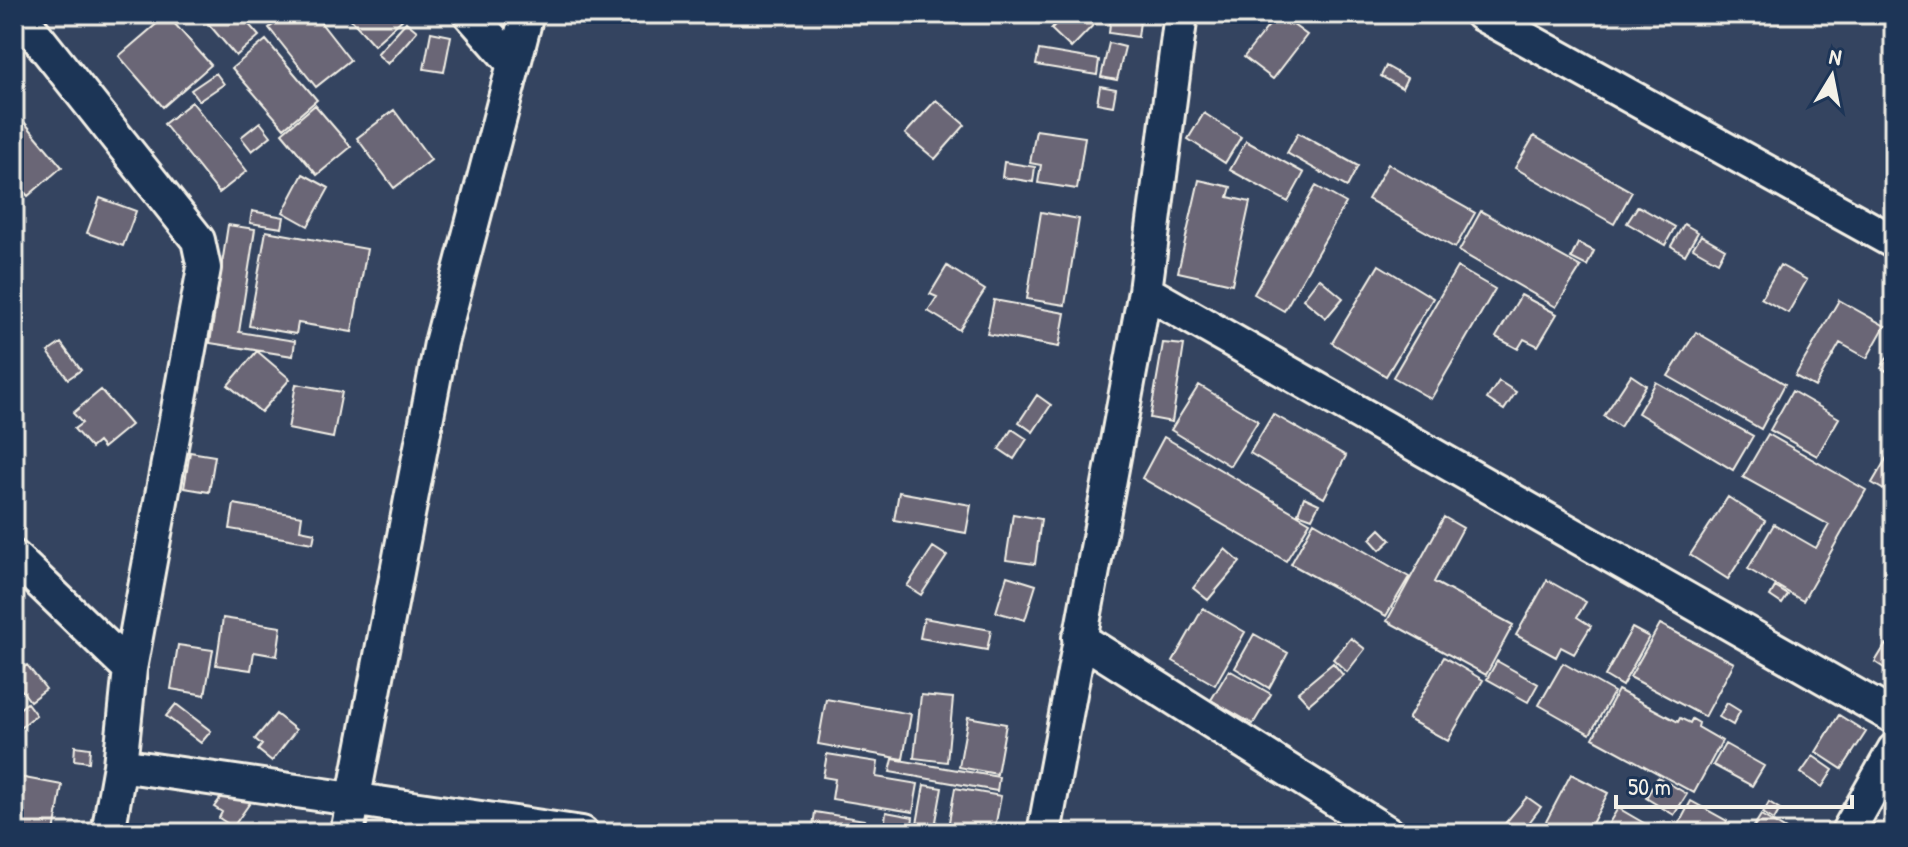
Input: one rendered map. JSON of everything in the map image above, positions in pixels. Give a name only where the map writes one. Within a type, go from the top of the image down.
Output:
[{"type":"street","points":[[19,14],[198,240],[204,268],[130,669],[120,765],[108,833]]},
{"type":"street","points":[[470,14],[513,63]]},
{"type":"street","points":[[347,833],[441,343],[527,14]]},
{"type":"street","points":[[1044,833],[1145,291],[1181,14]]},
{"type":"street","points":[[1481,14],[1894,242]]},
{"type":"street","points":[[1145,291],[1894,717]]},
{"type":"street","points":[[14,557],[130,669]]},
{"type":"street","points":[[1079,638],[1388,833]]},
{"type":"street","points":[[1847,833],[1894,750]]},
{"type":"street","points":[[120,765],[582,833]]},
{"type":"building","points":[[200,14],[240,14],[259,36],[236,56]]},
{"type":"building","points":[[287,14],[314,14],[350,60],[316,87],[269,28]]},
{"type":"building","points":[[403,14],[405,17],[374,45],[348,16]]},
{"type":"building","points":[[1065,14],[1104,14],[1071,48],[1051,29]]},
{"type":"building","points":[[1111,14],[1141,14],[1138,37],[1109,33]]},
{"type":"building","points":[[1278,14],[1307,35],[1273,79],[1244,57]]},
{"type":"building","points":[[167,15],[211,65],[163,107],[119,56]]},
{"type":"building","points":[[406,22],[417,31],[388,64],[377,54]]},
{"type":"building","points":[[431,32],[451,36],[444,72],[424,69]]},
{"type":"building","points":[[266,40],[317,100],[284,128],[232,68]]},
{"type":"building","points":[[1109,43],[1125,47],[1117,80],[1101,77]]},
{"type":"building","points":[[1039,50],[1099,60],[1097,75],[1036,65]]},
{"type":"building","points":[[1386,66],[1407,78],[1402,88],[1381,76]]},
{"type":"building","points":[[216,73],[224,84],[199,101],[191,90]]},
{"type":"building","points":[[1100,86],[1116,89],[1113,106],[1097,103]]},
{"type":"building","points":[[936,100],[965,125],[935,159],[905,134]]},
{"type":"building","points":[[192,102],[247,171],[219,193],[164,124]]},
{"type":"building","points":[[315,105],[351,147],[317,175],[282,133]]},
{"type":"building","points":[[14,110],[62,167],[28,196],[17,184],[14,187]]},
{"type":"building","points":[[394,110],[431,160],[394,188],[357,138]]},
{"type":"building","points":[[1204,113],[1241,137],[1225,163],[1188,139]]},
{"type":"building","points":[[260,122],[271,136],[252,151],[241,137]]},
{"type":"building","points":[[1036,130],[1085,137],[1077,189],[1038,183],[1041,165],[1030,163]]},
{"type":"building","points":[[1298,133],[1358,166],[1347,187],[1287,153]]},
{"type":"building","points":[[1534,136],[1632,192],[1614,224],[1515,168]]},
{"type":"building","points":[[1246,141],[1304,173],[1288,202],[1230,170]]},
{"type":"building","points":[[1004,162],[1035,167],[1033,182],[1002,177]]},
{"type":"building","points":[[1388,164],[1475,213],[1455,248],[1368,199]]},
{"type":"building","points":[[303,174],[329,188],[308,226],[283,212]]},
{"type":"building","points":[[1199,180],[1231,187],[1228,197],[1250,202],[1232,284],[1178,272]]},
{"type":"building","points":[[1316,186],[1346,203],[1284,311],[1254,294]]},
{"type":"building","points":[[100,198],[136,211],[123,246],[87,233]]},
{"type":"building","points":[[1638,206],[1675,227],[1665,245],[1627,223]]},
{"type":"building","points":[[252,211],[284,217],[282,228],[250,223]]},
{"type":"building","points":[[1481,211],[1581,267],[1556,307],[1459,251]]},
{"type":"building","points":[[1041,212],[1079,219],[1065,305],[1027,299]]},
{"type":"building","points":[[1684,224],[1698,232],[1685,255],[1671,246]]},
{"type":"building","points":[[228,225],[255,229],[239,332],[295,341],[293,356],[210,343]]},
{"type":"building","points":[[266,231],[367,249],[352,332],[298,323],[296,334],[249,326]]},
{"type":"building","points":[[1701,235],[1725,249],[1718,262],[1693,248]]},
{"type":"building","points":[[1578,243],[1594,251],[1587,266],[1571,258]]},
{"type":"building","points":[[1379,265],[1433,298],[1386,376],[1332,343]]},
{"type":"building","points":[[1780,265],[1807,280],[1788,313],[1761,298]]},
{"type":"building","points":[[947,266],[985,290],[959,330],[928,311],[937,297],[930,294]]},
{"type":"building","points":[[1457,267],[1495,289],[1431,399],[1393,377]]},
{"type":"building","points":[[1319,278],[1343,298],[1326,318],[1303,299]]},
{"type":"building","points":[[1521,295],[1557,314],[1538,346],[1524,339],[1518,349],[1496,337]]},
{"type":"building","points":[[994,300],[1065,313],[1059,347],[987,334]]},
{"type":"building","points":[[1839,300],[1885,326],[1867,358],[1840,343],[1815,387],[1795,376]]},
{"type":"building","points":[[1696,332],[1785,384],[1761,429],[1668,376]]},
{"type":"building","points":[[61,343],[81,370],[68,379],[48,352]]},
{"type":"building","points":[[1163,343],[1184,345],[1172,422],[1150,418]]},
{"type":"building","points":[[1894,346],[1894,375],[1881,368]]},
{"type":"building","points":[[257,351],[290,379],[261,412],[228,385]]},
{"type":"building","points":[[1631,375],[1646,385],[1620,427],[1604,416]]},
{"type":"building","points":[[1499,381],[1516,392],[1504,410],[1487,399]]},
{"type":"building","points":[[1656,382],[1753,436],[1733,470],[1638,413]]},
{"type":"building","points":[[296,384],[342,392],[333,438],[288,429]]},
{"type":"building","points":[[1199,385],[1258,421],[1230,466],[1171,430]]},
{"type":"building","points":[[101,390],[131,425],[103,448],[98,442],[91,448],[74,429],[82,423],[73,413]]},
{"type":"building","points":[[1792,391],[1839,418],[1817,456],[1770,430]]},
{"type":"building","points":[[1037,395],[1051,405],[1033,432],[1019,422]]},
{"type":"building","points":[[1273,414],[1346,456],[1324,498],[1250,453]]},
{"type":"building","points":[[1012,429],[1027,439],[1014,459],[999,449]]},
{"type":"building","points":[[1768,434],[1866,490],[1803,601],[1748,569],[1774,524],[1816,548],[1829,525],[1743,477]]},
{"type":"building","points":[[1164,437],[1310,522],[1286,561],[1142,478]]},
{"type":"building","points":[[1894,448],[1894,496],[1872,483]]},
{"type":"building","points":[[190,452],[215,456],[209,492],[184,488]]},
{"type":"building","points":[[899,492],[971,505],[966,533],[894,520]]},
{"type":"building","points":[[1304,497],[1319,504],[1312,518],[1298,513]]},
{"type":"building","points":[[1728,497],[1765,521],[1728,579],[1690,555]]},
{"type":"building","points":[[234,504],[302,516],[300,530],[315,533],[313,543],[230,529]]},
{"type":"building","points":[[1013,514],[1041,519],[1035,564],[1006,560]]},
{"type":"building","points":[[1444,517],[1463,528],[1434,582],[1513,625],[1486,675],[1387,621]]},
{"type":"building","points":[[1314,522],[1409,577],[1386,616],[1291,564]]},
{"type":"building","points":[[1380,529],[1391,540],[1380,550],[1370,539]]},
{"type":"building","points":[[933,547],[947,556],[921,595],[907,586]]},
{"type":"building","points":[[1225,549],[1240,562],[1208,600],[1193,588]]},
{"type":"building","points":[[1007,576],[1036,585],[1025,620],[996,612]]},
{"type":"building","points":[[1547,580],[1586,602],[1577,617],[1591,626],[1574,654],[1561,647],[1556,657],[1516,635]]},
{"type":"building","points":[[1775,587],[1788,595],[1782,604],[1770,596]]},
{"type":"building","points":[[1203,608],[1245,632],[1215,685],[1173,661]]},
{"type":"building","points":[[223,618],[281,627],[277,656],[254,652],[251,670],[216,665]]},
{"type":"building","points":[[924,618],[991,630],[987,650],[920,638]]},
{"type":"building","points":[[1660,624],[1734,663],[1705,717],[1630,677]]},
{"type":"building","points":[[1632,628],[1649,637],[1622,686],[1605,676]]},
{"type":"building","points":[[1254,634],[1288,653],[1269,688],[1235,668]]},
{"type":"building","points":[[1351,638],[1365,649],[1347,672],[1333,659]]},
{"type":"building","points":[[1886,644],[1894,649],[1892,673],[1875,662]]},
{"type":"building","points":[[178,645],[213,650],[205,695],[171,689]]},
{"type":"building","points":[[1444,657],[1483,680],[1448,741],[1408,719]]},
{"type":"building","points":[[1497,661],[1538,684],[1528,702],[1487,679]]},
{"type":"building","points":[[1333,663],[1343,675],[1309,704],[1298,692]]},
{"type":"building","points":[[1563,663],[1614,692],[1590,734],[1539,705]]},
{"type":"building","points":[[27,665],[46,689],[30,701],[14,680],[14,674]]},
{"type":"building","points":[[1229,670],[1271,694],[1253,724],[1211,700]]},
{"type":"building","points":[[1618,690],[1678,722],[1680,718],[1690,723],[1692,719],[1699,723],[1698,727],[1722,741],[1694,793],[1593,738]]},
{"type":"building","points":[[921,695],[953,698],[947,762],[914,758]]},
{"type":"building","points":[[826,699],[911,714],[903,759],[818,744]]},
{"type":"building","points":[[14,702],[19,709],[27,703],[36,715],[14,733]]},
{"type":"building","points":[[1727,703],[1740,711],[1733,725],[1719,717]]},
{"type":"building","points":[[176,704],[211,731],[201,743],[166,716]]},
{"type":"building","points":[[276,714],[296,730],[272,761],[258,750],[262,745],[255,739]]},
{"type":"building","points":[[1839,715],[1866,732],[1842,769],[1816,752]]},
{"type":"building","points":[[968,717],[1006,724],[997,774],[959,767]]},
{"type":"building","points":[[1725,744],[1764,766],[1752,786],[1713,765]]},
{"type":"building","points":[[75,746],[90,748],[89,762],[74,760]]},
{"type":"building","points":[[827,754],[878,762],[876,777],[918,784],[913,812],[832,799],[835,779],[823,777]]},
{"type":"building","points":[[1813,756],[1833,770],[1822,787],[1801,773]]},
{"type":"building","points":[[893,759],[999,777],[997,791],[890,772]]},
{"type":"building","points":[[1571,774],[1608,793],[1587,833],[1540,833]]},
{"type":"building","points":[[14,776],[62,785],[54,833],[14,833]]},
{"type":"building","points":[[1658,777],[1687,794],[1674,815],[1646,798]]},
{"type":"building","points":[[230,785],[252,800],[233,827],[219,818],[222,812],[214,807]]},
{"type":"building","points":[[924,785],[942,788],[935,827],[917,824]]},
{"type":"building","points":[[955,788],[1001,796],[994,833],[947,833]]},
{"type":"building","points":[[1527,797],[1541,807],[1521,833],[1497,833]]},
{"type":"building","points":[[1691,801],[1727,821],[1721,833],[1674,833]]},
{"type":"building","points":[[1769,802],[1780,809],[1774,820],[1763,813]]},
{"type":"building","points":[[1618,808],[1661,833],[1603,833]]},
{"type":"building","points":[[815,812],[865,820],[863,833],[812,833]]},
{"type":"building","points":[[886,812],[913,817],[911,833],[884,828]]},
{"type":"building","points":[[1761,815],[1791,833],[1762,833],[1753,828]]}]
